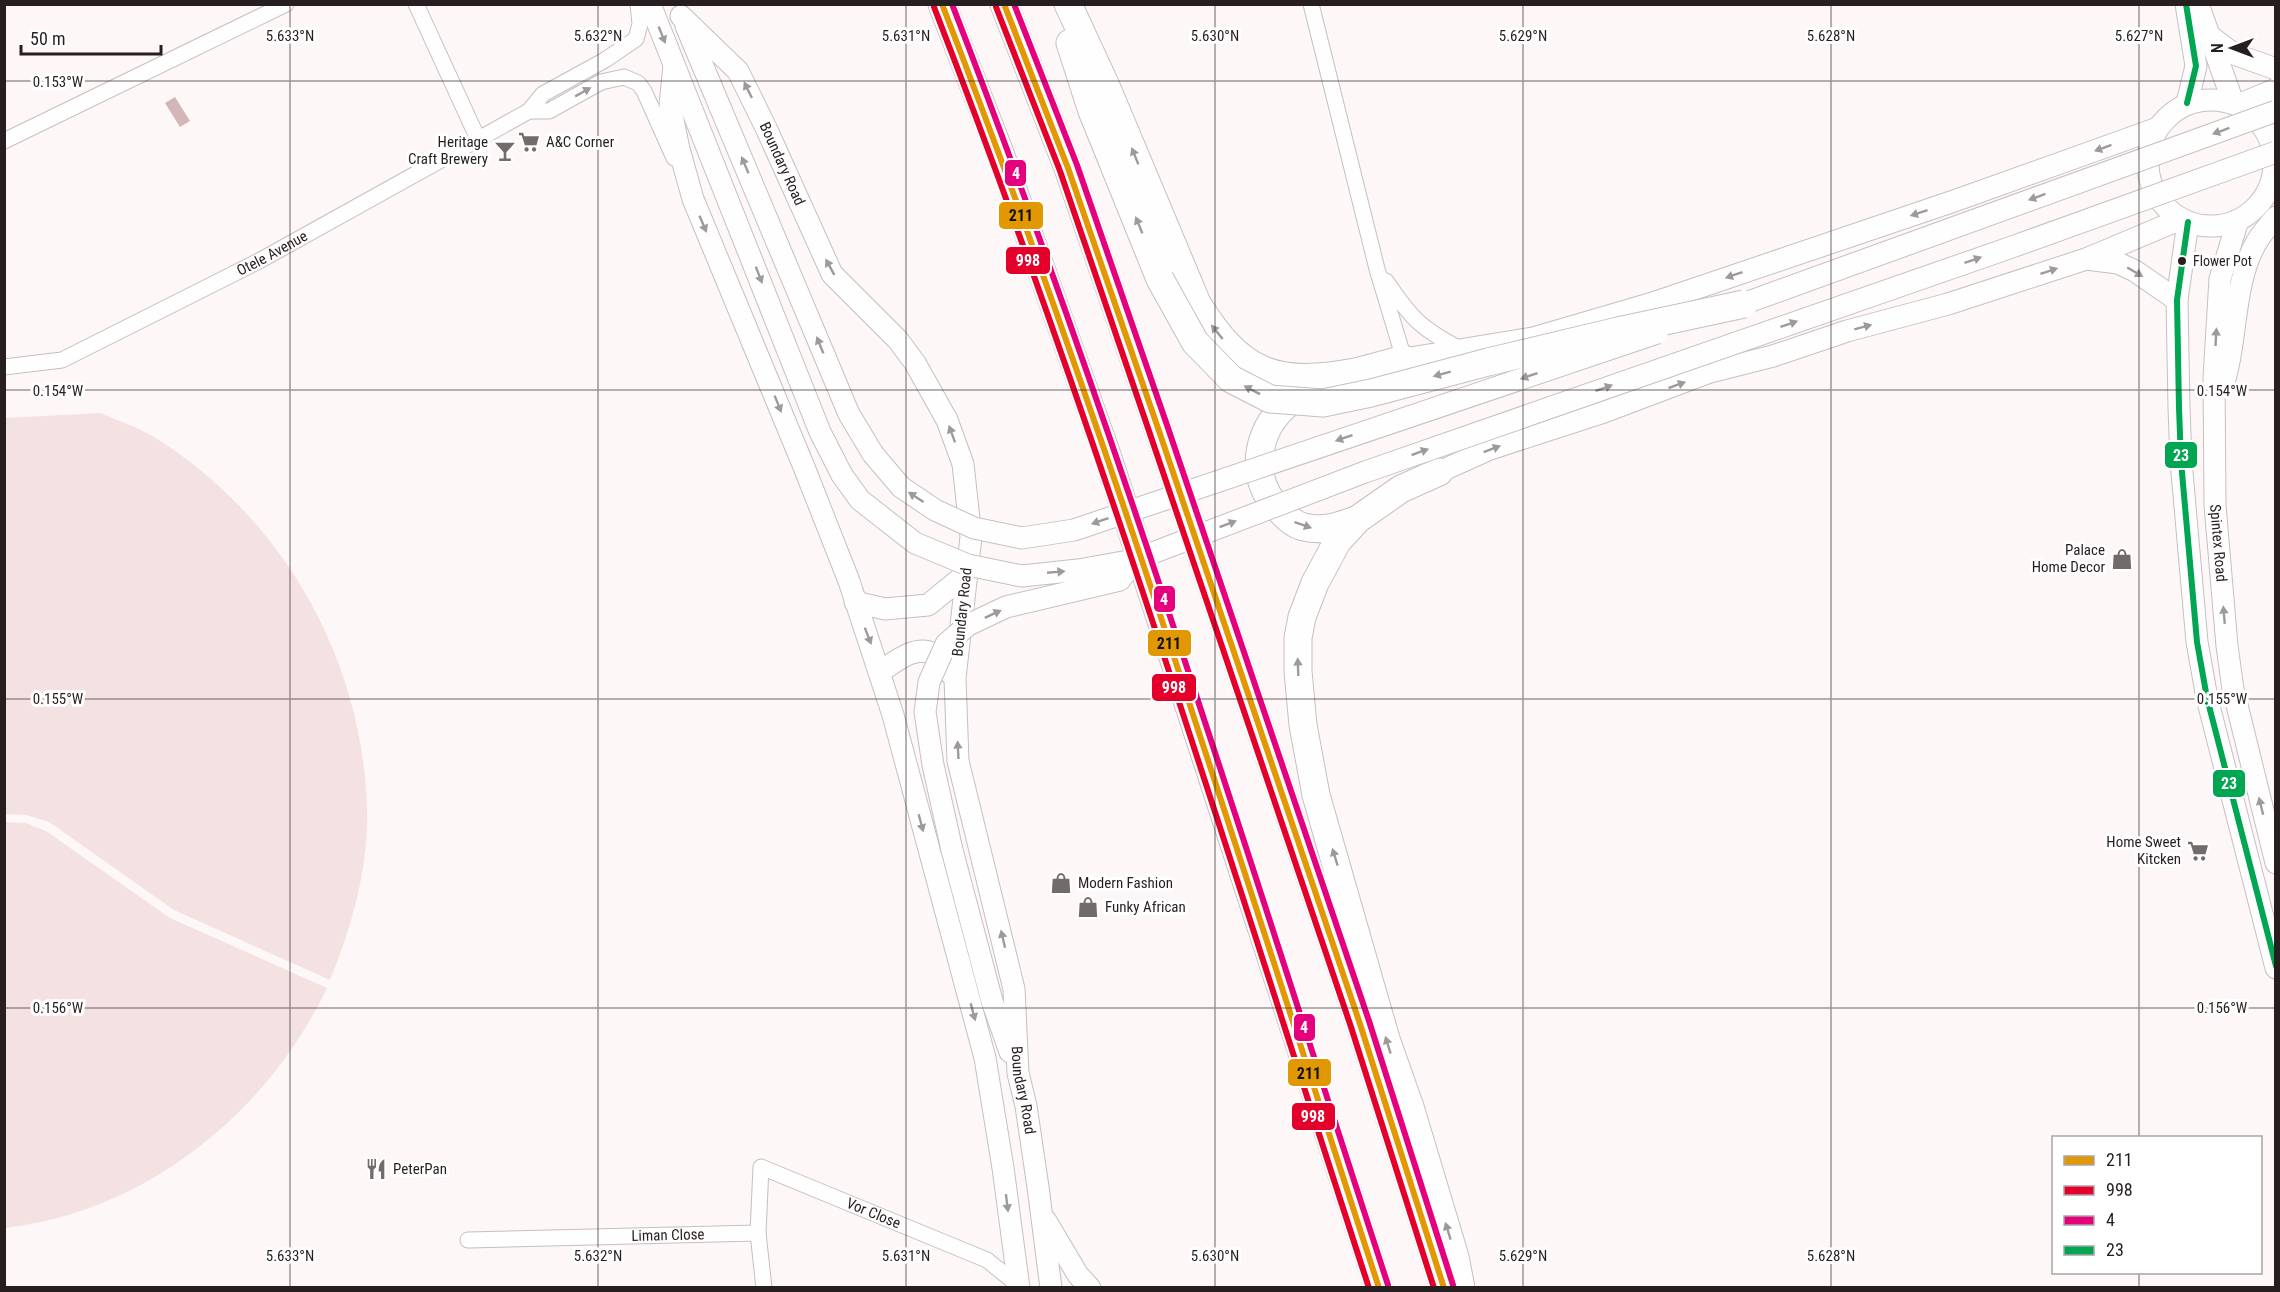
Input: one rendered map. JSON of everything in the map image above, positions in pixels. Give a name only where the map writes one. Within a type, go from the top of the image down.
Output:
[{"type":"highway","points":[[942,4],[1000,153],[1107,454],[1379,1287]]},
{"type":"highway","points":[[1004,4],[1068,168],[1152,409],[1360,1024],[1444,1287]]},
{"type":"highway","points":[[1057,4],[1092,111],[1160,279],[1195,342],[1231,379],[1270,399],[1323,403],[1618,331],[1744,304]]},
{"type":"highway","points":[[1068,4],[1106,86],[1197,303],[1212,326],[1237,355],[1265,372],[1296,378],[1356,371],[1404,359]]},
{"type":"highway","points":[[1356,371],[1314,389],[1285,406],[1265,433],[1258,454],[1260,479],[1272,502],[1285,516],[1301,527],[1321,530],[1358,519]]},
{"type":"highway","points":[[1439,472],[1401,489],[1358,519],[1337,542],[1315,583],[1302,617],[1298,638],[1298,671],[1303,725],[1316,795],[1386,1039],[1410,1107],[1452,1246],[1461,1287]]},
{"type":"main road","points":[[650,4],[820,432],[842,475],[860,500],[915,543],[968,565],[1022,576],[1078,570],[1134,560],[1365,471],[2012,247],[2276,152]]},
{"type":"main road","points":[[2186,4],[2196,66],[2187,103]]},
{"type":"main road","points":[[2198,4],[2236,104]]},
{"type":"main road","name":"Boundary Road","points":[[679,10],[849,414],[873,454],[901,487],[935,510],[974,528],[1022,538],[1074,530],[1744,304],[2276,111]]},
{"type":"main road","name":"Boundary Road","points":[[679,10],[738,71],[832,274],[898,340],[909,355],[946,420],[963,464],[971,537],[955,678],[958,761],[1014,989],[1018,1073],[1028,1118],[1055,1285]]},
{"type":"main road","points":[[2211,37],[2234,54],[2276,69]]},
{"type":"main road","points":[[674,65],[670,105],[693,199],[804,468],[880,672],[985,1058],[1020,1287]]},
{"type":"main road","points":[[2236,104],[2276,89]]},
{"type":"main road","points":[[2202,99],[2218,99],[2236,104],[2252,114],[2263,125],[2270,140],[2274,155],[2273,186],[2254,210],[2228,224],[2208,226],[2184,220],[2167,208],[2156,195],[2150,178],[2148,161],[2151,144],[2158,128],[2176,110],[2187,103],[2202,99]]},
{"type":"main road","points":[[1404,359],[1533,338],[1656,302],[1954,201],[2158,128]]},
{"type":"main road","points":[[2214,408],[2231,354],[2243,277],[2255,244],[2276,217]]},
{"type":"main road","points":[[1439,472],[1490,449],[1604,412],[1710,372],[1773,356],[1847,331],[1948,304],[2086,259],[2184,220]]},
{"type":"main road","name":"Spintex Road","points":[[2184,220],[2177,300],[2181,461],[2197,642],[2207,698],[2276,968]]},
{"type":"main road","name":"Spintex Road","points":[[2238,220],[2220,279],[2214,408],[2215,505],[2233,689],[2276,863]]},
{"type":"main road","points":[[2086,259],[2118,263],[2135,271],[2177,300]]},
{"type":"main road","points":[[1018,1073],[992,1001],[952,850],[933,765],[925,712],[929,682],[946,644],[968,625],[1006,607],[1120,580],[1134,560]]},
{"type":"main road","points":[[855,602],[885,609],[928,605],[966,574]]},
{"type":"main road","points":[[880,672],[909,653],[925,652],[934,654],[955,678]]},
{"type":"main road","points":[[1042,1214],[1078,1275],[1090,1287]]},
{"type":"main road","points":[[1015,1261],[1055,1285]]},
{"type":"street","points":[[4,141],[286,4]]},
{"type":"street","points":[[416,4],[478,139]]},
{"type":"street","name":"Otele Avenue","points":[[4,367],[62,360],[259,261],[529,111],[543,94],[605,60],[636,39],[640,24],[638,4]]},
{"type":"street","points":[[1311,4],[1377,269],[1404,359]]},
{"type":"street","name":"Otele Avenue","points":[[529,111],[549,111],[601,82],[624,78],[638,83],[645,91],[693,199]]},
{"type":"street","points":[[1377,269],[1408,314],[1430,334],[1460,349]]},
{"type":"street","name":"Vor Close","points":[[758,1233],[761,1167],[987,1260],[1020,1287]]},
{"type":"street","points":[[758,1233],[764,1287]]},
{"type":"street","name":"Liman Close","points":[[468,1240],[758,1233]]},
{"type":"street","name":"Vor Close","points":[[987,1260],[1015,1261]]},
{"type":"shaded area","points":[[175,97],[190,121],[180,127],[165,103]]},
{"type":"shaded area","points":[[101,413],[154,437],[200,470],[241,507],[277,550],[307,596],[332,646],[350,698],[362,753],[367,830],[358,896],[330,980],[174,910],[49,822],[26,815],[5,814],[5,418]]},
{"type":"shaded area","points":[[5,822],[26,823],[46,831],[170,918],[327,988],[302,1034],[271,1076],[236,1115],[196,1149],[153,1178],[106,1201],[57,1218],[5,1228]]},
{"type":"transit line","name":"211","points":[[942,4],[1060,322],[1170,643],[1379,1288]]},
{"type":"transit line","name":"4","points":[[952,4],[1012,162],[1125,481],[1388,1285]]},
{"type":"transit line","name":"211","points":[[1004,4],[1068,168],[1159,431],[1360,1024],[1444,1288]]},
{"type":"transit line","name":"4","points":[[1014,4],[1077,165],[1168,428],[1369,1021],[1453,1285]]},
{"type":"transit line","name":"23","points":[[2186,4],[2196,66],[2187,103]]},
{"type":"transit line","name":"998","points":[[934,7],[994,165],[1106,484],[1213,805],[1369,1288]]},
{"type":"transit line","name":"998","points":[[996,7],[1060,171],[1150,434],[1351,1027],[1434,1288]]},
{"type":"transit line","name":"23","points":[[2188,222],[2177,300],[2179,408],[2181,461],[2197,642],[2207,698],[2276,966]]},
{"type":"place","name":"A&C Corner","points":[[529,142]]},
{"type":"place","name":"Heritage Craft Brewery","points":[[505,151]]},
{"type":"place","name":"Flower Pot","points":[[2182,261]]},
{"type":"place","name":"Palace Home Decor","points":[[2122,559]]},
{"type":"place","name":"Home Sweet Kitcken","points":[[2198,851]]},
{"type":"place","name":"Modern Fashion","points":[[1061,883]]},
{"type":"place","name":"Funky African","points":[[1088,907]]},
{"type":"place","name":"PeterPan","points":[[376,1169]]}]
